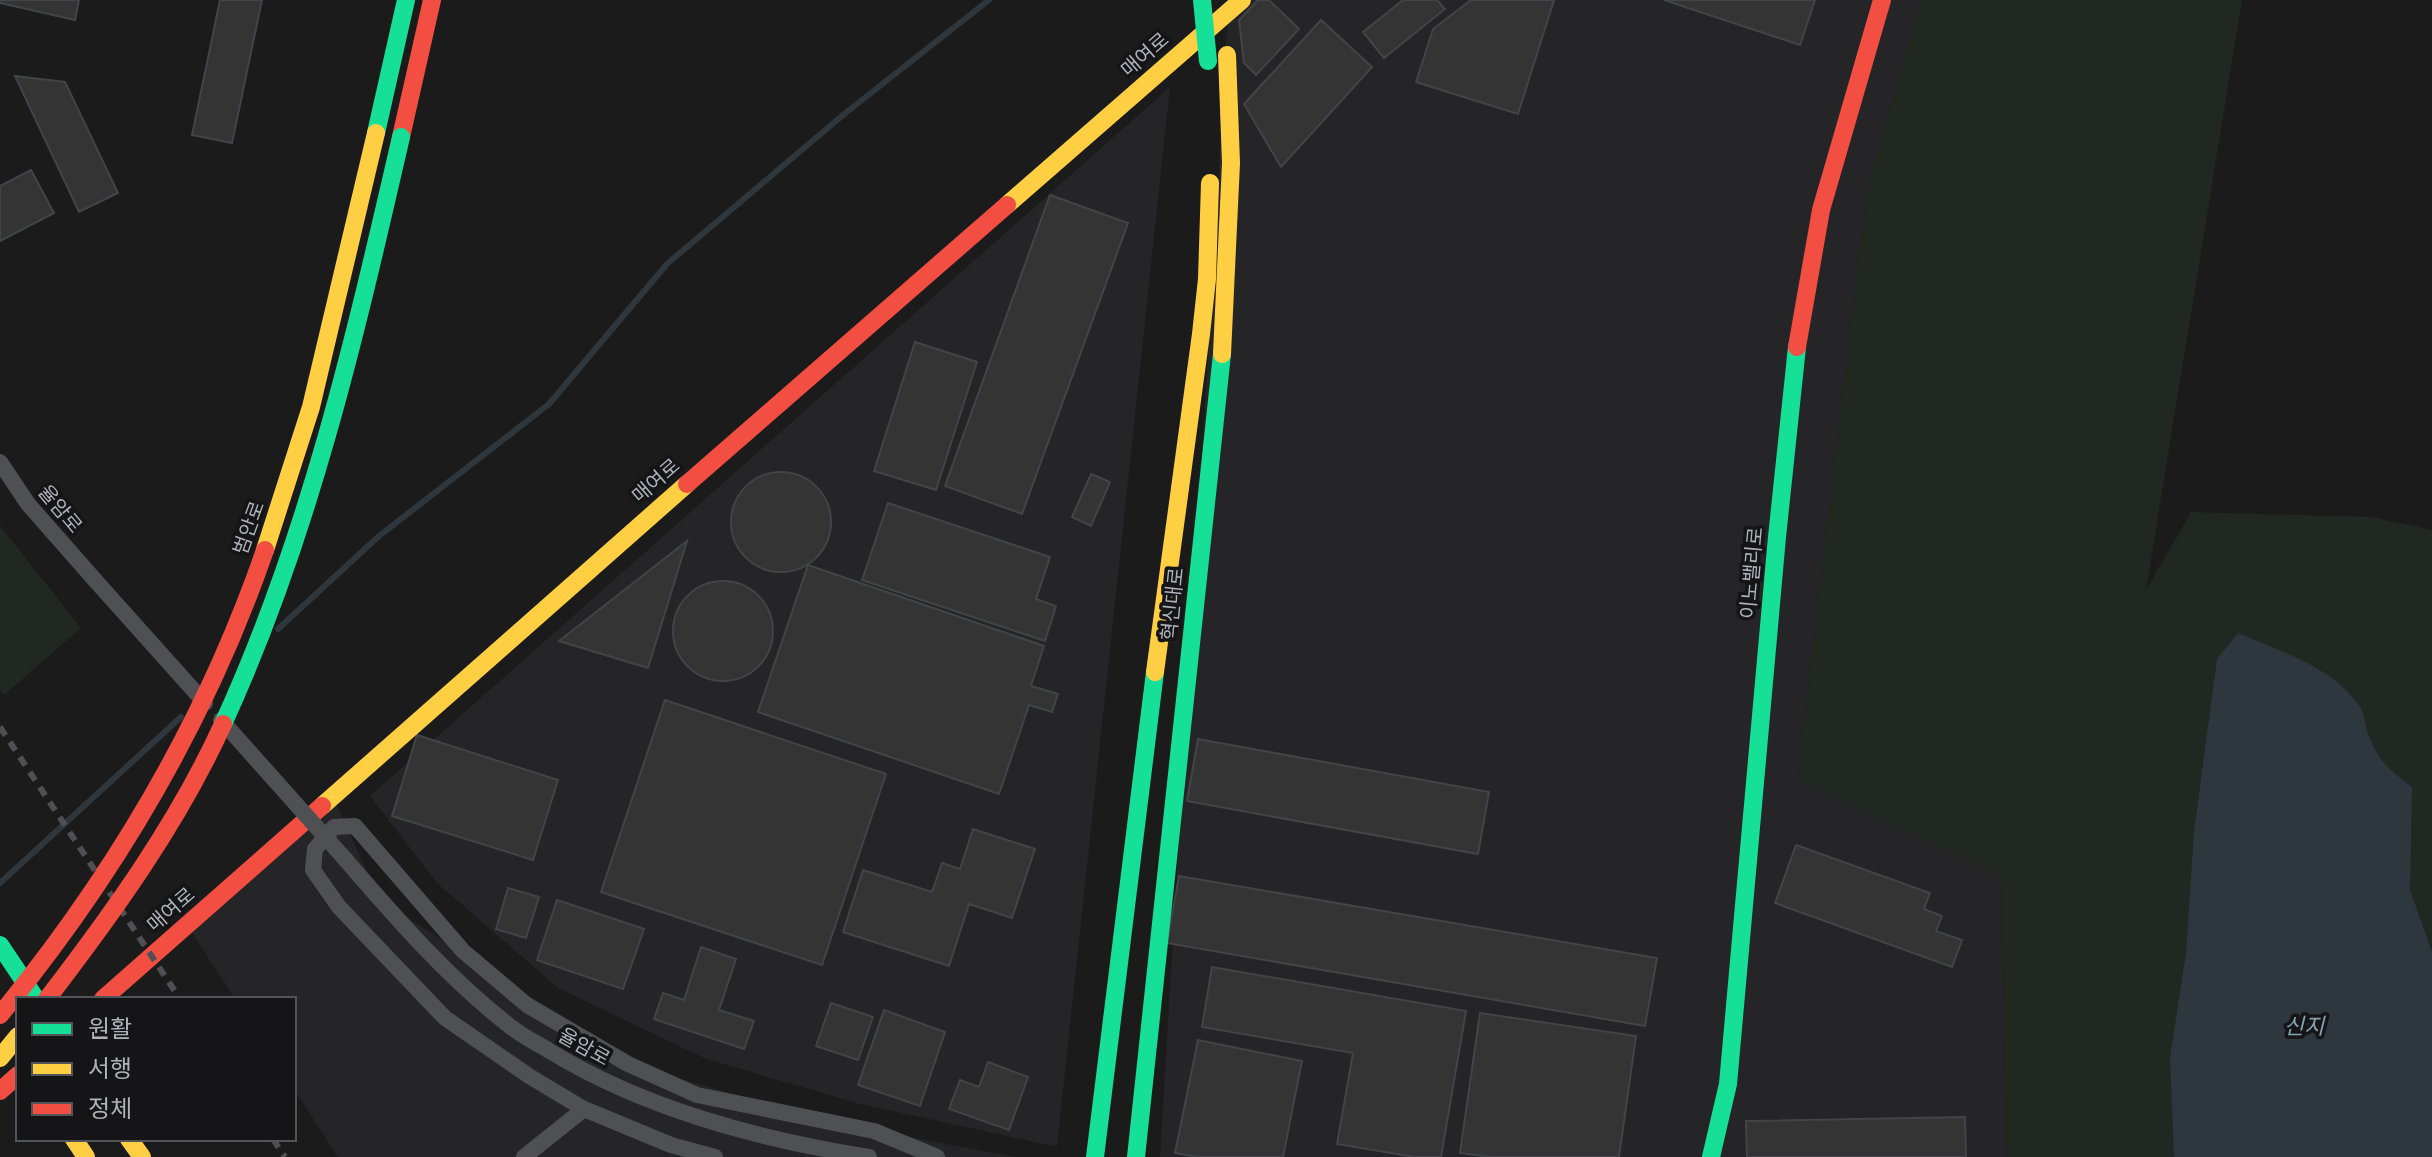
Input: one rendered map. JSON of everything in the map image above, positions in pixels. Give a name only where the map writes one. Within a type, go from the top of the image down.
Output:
[{"type":"main road","name":"범안로","points":[[0,1015],[67,928],[130,833],[196,713],[241,613],[284,499],[305,429],[406,0]]},
{"type":"main road","points":[[49,997],[87,947],[163,832],[215,741],[276,601],[322,455],[360,311],[434,0]]},
{"type":"main road","points":[[1202,0],[1208,68]]},
{"type":"main road","name":"혁신대로","points":[[1136,1157],[1222,357],[1231,176],[1227,55],[1221,0]]},
{"type":"main road","name":"매여로","points":[[105,997],[727,448],[1242,0]]},
{"type":"main road","name":"이노밸리로","points":[[1711,1157],[1728,1084],[1777,537],[1798,341],[1821,210],[1882,0]]},
{"type":"main road","points":[[1095,1157],[1160,630],[1201,334],[1207,279],[1210,167]]},
{"type":"main road","points":[[0,945],[35,997]]},
{"type":"main road","points":[[0,1027],[16,1051]]},
{"type":"main road","points":[[0,1058],[16,1038]]},
{"type":"main road","points":[[0,1091],[16,1077]]},
{"type":"street","name":"율암로","points":[[0,462],[28,504],[426,951],[513,1029],[584,1073],[657,1103],[748,1133],[869,1157]]},
{"type":"street","points":[[715,1157],[671,1145],[584,1109],[529,1076],[445,1018],[339,907],[313,870],[315,849],[334,827],[355,826],[463,951],[527,1005],[628,1064],[697,1095],[874,1131],[937,1157]]},
{"type":"street","points":[[524,1157],[584,1109]]},
{"type":"shaded area","points":[[1229,0],[1921,0],[1866,197],[1797,779],[2002,877],[2006,1157],[1160,1157]]},
{"type":"shaded area","points":[[1921,0],[2242,0],[2146,590],[2191,512],[2372,517],[2432,530],[2432,1157],[2006,1157],[2002,877],[1797,779],[1866,197]]},
{"type":"shaded area","points":[[1170,87],[1057,1147],[856,1103],[704,1058],[558,988],[437,883],[370,796]]},
{"type":"shaded area","points":[[0,526],[81,628],[4,695],[0,690]]},
{"type":"shaded area","points":[[333,796],[379,898],[628,1064],[835,1123],[1015,1157],[338,1157],[296,1092],[296,997],[234,997],[187,925]]},
{"type":"water","name":"신지","points":[[2238,633],[2305,662],[2336,681],[2360,707],[2373,746],[2382,760],[2412,787],[2410,890],[2432,952],[2432,1157],[2174,1157],[2170,1058],[2186,953],[2194,832],[2217,659]]},
{"type":"building","points":[[0,0],[79,0],[75,20],[0,3]]},
{"type":"building","points":[[220,0],[262,0],[232,143],[192,135]]},
{"type":"building","points":[[1258,0],[1269,0],[1299,29],[1256,75],[1244,63],[1239,20]]},
{"type":"building","points":[[1403,0],[1437,0],[1445,9],[1384,58],[1363,32]]},
{"type":"building","points":[[1471,0],[1554,0],[1518,114],[1416,82],[1433,29]]},
{"type":"building","points":[[1664,0],[1815,0],[1800,45]]},
{"type":"building","points":[[1321,20],[1372,67],[1281,167],[1244,104]]},
{"type":"building","points":[[15,76],[65,82],[118,193],[79,212]]},
{"type":"building","points":[[31,170],[54,213],[0,241],[0,186]]},
{"type":"building","points":[[1050,195],[1128,223],[1022,514],[945,486]]},
{"type":"building","points":[[915,342],[977,362],[936,490],[874,471]]},
{"type":"building","points":[[781,472],[800,476],[816,487],[827,503],[831,522],[827,541],[816,557],[800,568],[781,572],[762,568],[746,557],[735,541],[731,522],[735,503],[746,487],[762,476]]},
{"type":"building","points":[[1091,474],[1110,482],[1091,526],[1072,517]]},
{"type":"building","points":[[888,503],[1050,557],[1036,599],[1056,606],[1045,641],[862,580]]},
{"type":"building","points":[[687,541],[648,668],[559,641]]},
{"type":"building","points":[[808,565],[1044,646],[1031,686],[1058,694],[1052,712],[1029,705],[999,794],[758,712]]},
{"type":"building","points":[[723,581],[742,585],[758,596],[769,612],[773,631],[769,650],[758,666],[742,677],[723,681],[704,677],[688,666],[677,650],[673,631],[677,612],[688,596],[704,585]]},
{"type":"building","points":[[665,700],[886,774],[822,965],[601,892]]},
{"type":"building","points":[[417,735],[558,780],[533,860],[392,816]]},
{"type":"building","points":[[1198,739],[1489,792],[1478,854],[1187,801]]},
{"type":"building","points":[[973,829],[1035,849],[1012,918],[969,904],[949,966],[843,932],[863,870],[932,892],[942,863],[960,869]]},
{"type":"building","points":[[1796,845],[1930,893],[1924,909],[1942,916],[1936,931],[1962,940],[1952,967],[1775,903]]},
{"type":"building","points":[[1179,876],[1657,958],[1645,1026],[1167,943]]},
{"type":"building","points":[[508,888],[539,897],[526,938],[496,929]]},
{"type":"building","points":[[557,900],[644,929],[623,989],[537,960]]},
{"type":"building","points":[[701,947],[736,959],[719,1010],[754,1021],[744,1049],[654,1019],[663,993],[684,1000]]},
{"type":"building","points":[[1212,967],[1466,1011],[1441,1157],[1415,1157],[1337,1144],[1353,1053],[1202,1027]]},
{"type":"building","points":[[831,1003],[873,1017],[858,1060],[816,1046]]},
{"type":"building","points":[[884,1010],[945,1032],[920,1106],[858,1085]]},
{"type":"building","points":[[1480,1013],[1636,1036],[1619,1157],[1490,1157],[1460,1153]]},
{"type":"building","points":[[1198,1040],[1302,1061],[1283,1157],[1197,1157],[1175,1153]]},
{"type":"building","points":[[988,1062],[1028,1077],[1009,1130],[949,1109],[960,1080],[979,1087]]},
{"type":"building","points":[[1965,1117],[1966,1157],[1747,1157],[1746,1121]]},
{"type":"waterway","points":[[278,629],[379,536],[549,404],[667,264],[843,115],[989,0]]},
{"type":"waterway","points":[[0,883],[181,717]]},
{"type":"railway","points":[[0,727],[179,997]]},
{"type":"railway","points":[[274,1141],[285,1157]]},
{"type":"traffic: fast","points":[[376,133],[406,0]]},
{"type":"traffic: fast","points":[[1202,0],[1208,61]]},
{"type":"traffic: fast","points":[[223,724],[281,582],[305,509],[347,361],[401,137]]},
{"type":"traffic: fast","points":[[1711,1157],[1728,1084],[1797,347]]},
{"type":"traffic: fast","points":[[1136,1157],[1222,354]]},
{"type":"traffic: fast","points":[[1095,1157],[1155,672]]},
{"type":"traffic: fast","points":[[0,945],[35,997]]},
{"type":"traffic: slow","points":[[1007,205],[1242,0]]},
{"type":"traffic: slow","points":[[1222,354],[1231,163],[1227,55]]},
{"type":"traffic: slow","points":[[265,550],[311,407],[376,133]]},
{"type":"traffic: slow","points":[[1155,672],[1201,334],[1207,279],[1210,183]]},
{"type":"traffic: slow","points":[[322,806],[687,484]]},
{"type":"traffic: slow","points":[[0,1058],[16,1038]]},
{"type":"traffic: slow","points":[[75,1141],[86,1157]]},
{"type":"traffic: slow","points":[[130,1141],[142,1157]]},
{"type":"traffic: jam","points":[[401,137],[432,0]]},
{"type":"traffic: jam","points":[[1797,347],[1821,210],[1882,0]]},
{"type":"traffic: jam","points":[[687,484],[1007,205]]},
{"type":"traffic: jam","points":[[0,1015],[81,908],[153,794],[215,675],[265,550]]},
{"type":"traffic: jam","points":[[49,997],[96,934],[165,832],[223,724]]},
{"type":"traffic: jam","points":[[105,997],[322,806]]},
{"type":"traffic: jam","points":[[0,1091],[16,1077]]}]
